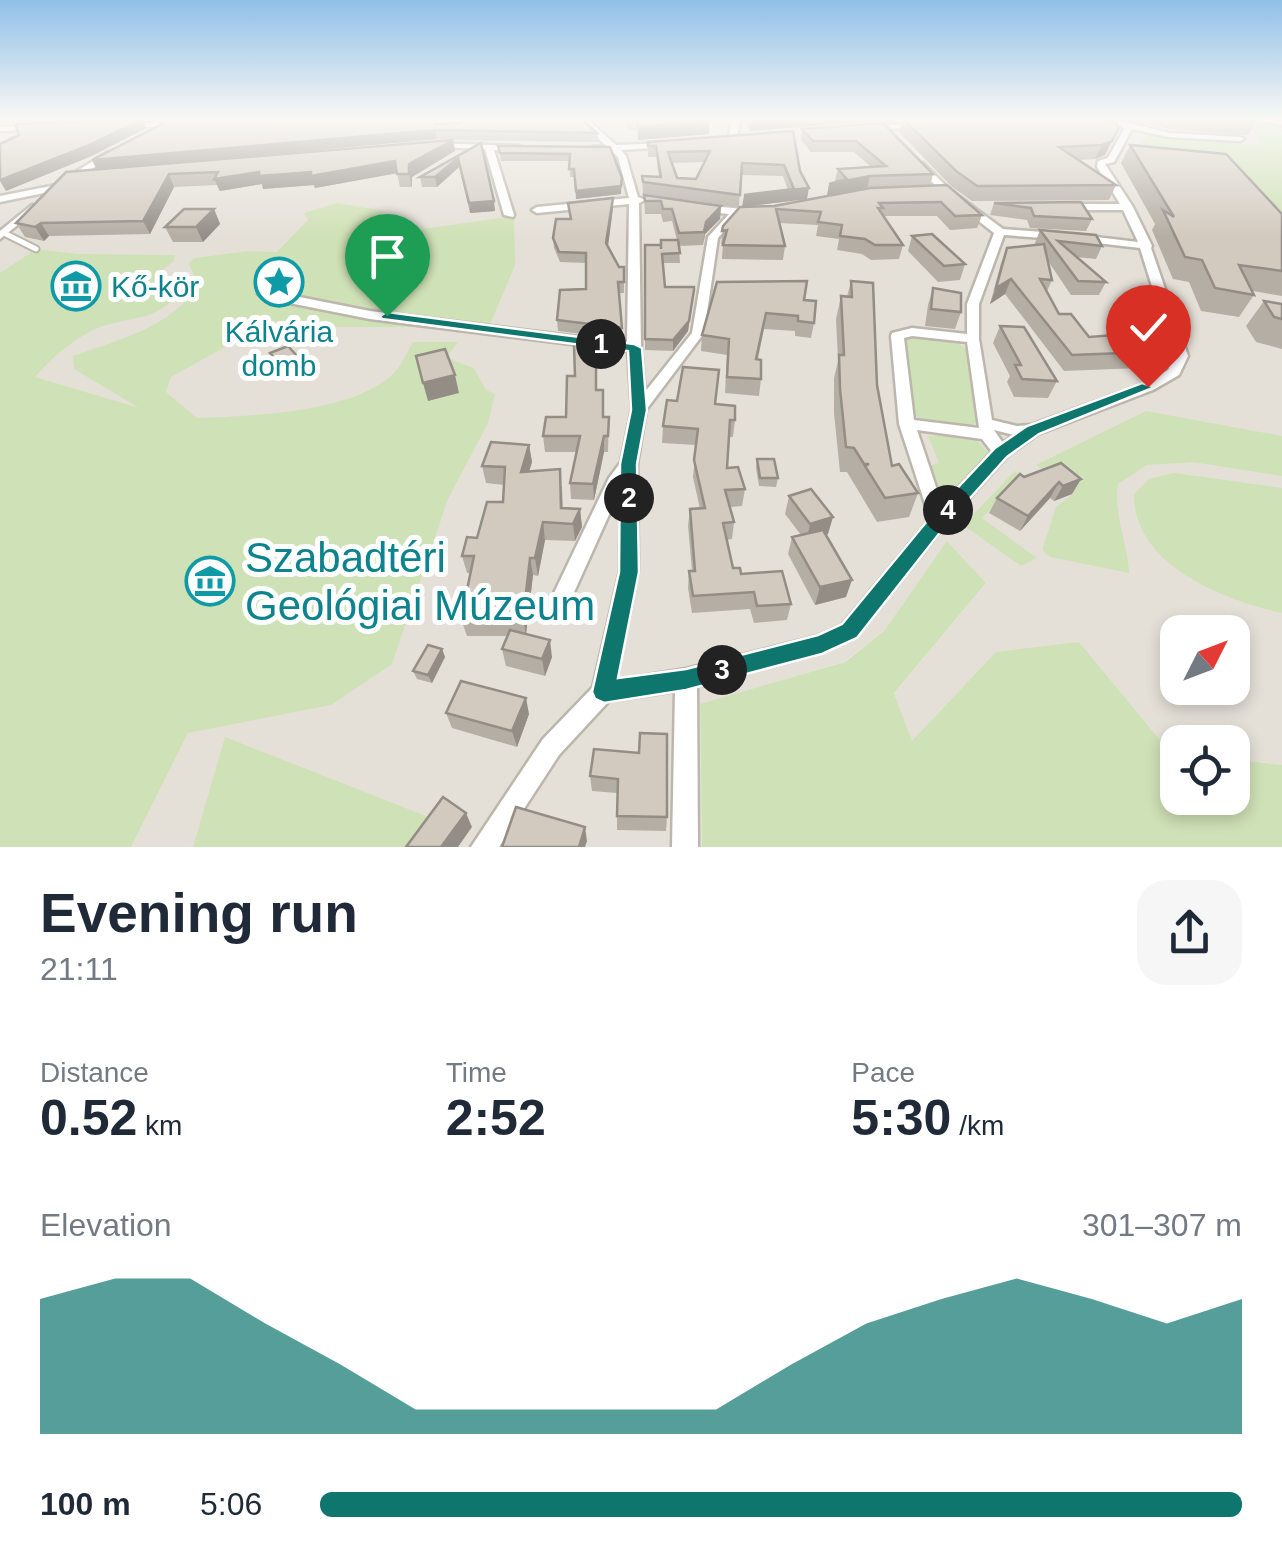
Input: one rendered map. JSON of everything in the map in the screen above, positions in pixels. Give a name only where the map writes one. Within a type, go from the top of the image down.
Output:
[{"type":"street","points":[[2,235],[62,184],[105,159]]},
{"type":"street","points":[[492,159],[508,215]]},
{"type":"street","points":[[484,847],[552,747],[604,692],[629,572],[629,464],[639,410],[634,348],[634,200],[623,159]]},
{"type":"street","points":[[914,159],[966,208],[1000,232],[1147,246]]},
{"type":"street","points":[[604,692],[686,680],[822,644],[849,631],[939,520],[1001,452],[1033,430],[1148,387],[1174,372],[1182,356],[1147,246],[1128,207],[1101,167],[1101,163],[1111,159]]},
{"type":"street","points":[[0,198],[87,181]]},
{"type":"street","points":[[926,192],[946,191]]},
{"type":"street","points":[[537,210],[634,200],[655,202]]},
{"type":"street","points":[[686,205],[734,214],[770,213]]},
{"type":"street","points":[[1044,206],[1128,207]]},
{"type":"street","points":[[966,208],[986,208]]},
{"type":"street","points":[[639,410],[698,333],[714,237],[734,214]]},
{"type":"street","points":[[1000,232],[973,304],[973,340],[986,428],[1001,452]]},
{"type":"street","points":[[264,294],[370,314],[634,348]]},
{"type":"street","points":[[939,520],[907,424],[897,336],[912,332],[973,340]]},
{"type":"street","points":[[907,424],[1033,430]]},
{"type":"street","points":[[564,593],[616,478],[629,464]]},
{"type":"street","points":[[686,680],[686,847]]},
{"type":"lane","points":[[2,235],[36,249]]},
{"type":"shaded area","points":[[0,159],[1282,159],[1282,765],[1250,761],[1250,725],[1160,725],[1160,741],[1078,642],[912,742],[894,693],[986,583],[947,542],[884,631],[844,662],[700,705],[702,847],[0,847]]},
{"type":"green space","points":[[1132,159],[1282,159],[1282,211],[1241,174]]},
{"type":"green space","name":"Szabadtéri Geológiai Múzeum","points":[[337,203],[385,211],[375,218],[379,225],[423,229],[514,216],[515,265],[489,327],[282,327],[243,337],[171,377],[166,392],[197,418],[299,410],[374,388],[395,372],[413,342],[458,342],[446,358],[474,368],[486,390],[495,394],[488,423],[448,499],[392,664],[331,705],[188,733],[131,847],[0,847],[0,273],[36,249],[78,254],[175,255],[174,261],[161,271],[178,284],[180,292],[170,302],[153,313],[103,326],[85,335],[35,377],[139,408],[74,369],[73,356],[125,338],[174,311],[198,284],[189,264],[194,258],[249,251],[277,252],[308,220],[304,213]]},
{"type":"green space","points":[[907,339],[955,341],[974,355],[975,400],[981,419],[967,426],[949,427],[915,415],[903,345]]},
{"type":"green space","points":[[1146,411],[1282,436],[1282,476],[1193,462],[1147,465],[1118,484],[1117,506],[1129,573],[1050,557],[1042,550],[1056,507],[1074,493],[1036,465]]},
{"type":"green space","points":[[959,435],[976,440],[990,454],[942,499],[934,491],[929,466],[939,463],[928,436]]},
{"type":"green space","points":[[1015,471],[1022,477],[982,518],[1037,558],[1021,566],[963,525]]},
{"type":"green space","points":[[1174,473],[1282,488],[1282,613],[1209,588],[1165,559],[1148,541],[1138,519],[1134,494],[1149,479]]},
{"type":"green space","points":[[947,541],[986,583],[894,693],[912,741],[996,652],[1079,642],[1160,740],[1160,815],[1250,815],[1250,761],[1282,765],[1282,847],[702,847],[700,704],[845,662],[884,631]]},
{"type":"green space","points":[[225,737],[436,820],[417,847],[193,847]]},
{"type":"building","points":[[0,159],[55,159],[0,180]]},
{"type":"building","points":[[229,159],[419,159],[409,164],[409,174],[397,174],[395,161],[311,176],[311,172],[259,176],[259,172],[214,179],[218,172],[169,174],[143,221],[41,223],[35,227],[16,223],[66,172]]},
{"type":"building","points":[[453,159],[457,159],[435,177],[420,177]]},
{"type":"building","points":[[458,159],[484,159],[494,201],[469,203]]},
{"type":"building","points":[[570,159],[614,159],[621,186],[576,191],[574,169],[569,169]]},
{"type":"building","points":[[658,159],[670,159],[677,178],[696,179],[706,159],[798,159],[809,188],[744,195],[794,189],[784,165],[742,163],[740,195],[643,182],[642,176],[661,177]]},
{"type":"building","points":[[877,159],[918,159],[933,174],[870,176],[829,184],[847,179],[838,169],[886,166]]},
{"type":"building","points":[[943,159],[1076,159],[1116,185],[977,186]]},
{"type":"building","points":[[1138,159],[1230,159],[1282,214],[1282,271],[1239,265],[1254,295],[1215,288],[1202,260],[1185,257],[1163,210],[1174,217]]},
{"type":"building","points":[[947,185],[982,215],[955,216],[941,202],[879,203],[883,208],[878,208],[903,245],[875,245],[865,239],[840,236],[842,225],[818,222],[821,212],[776,209],[785,246],[723,245],[727,230],[722,231],[723,226],[740,207],[774,206],[870,188]]},
{"type":"building","points":[[644,195],[721,206],[706,222],[704,232],[679,233],[672,209],[663,209],[661,201],[645,201]]},
{"type":"building","points":[[613,198],[606,243],[619,267],[624,267],[624,282],[618,282],[622,328],[557,320],[560,290],[586,289],[586,253],[559,252],[553,238],[556,219],[571,219],[568,203]]},
{"type":"building","points":[[1081,202],[1092,219],[1034,216],[1031,208],[994,203]]},
{"type":"building","points":[[184,209],[214,209],[196,227],[165,227]]},
{"type":"building","points":[[1040,230],[1096,235],[1102,246],[1058,241],[1106,282],[1078,281]]},
{"type":"building","points":[[932,234],[965,264],[944,266],[912,236]]},
{"type":"building","points":[[661,240],[678,240],[680,253],[662,254],[665,287],[694,287],[689,321],[673,340],[645,339],[645,245],[661,245]]},
{"type":"building","points":[[1044,244],[1052,280],[1040,279],[1059,314],[1071,314],[1089,337],[1128,334],[1148,352],[1072,355],[1011,279],[996,288],[1007,248]]},
{"type":"building","points":[[807,281],[804,300],[816,301],[814,323],[798,321],[798,316],[766,313],[756,359],[761,360],[761,379],[727,377],[729,339],[702,335],[717,282]]},
{"type":"building","points":[[851,281],[873,283],[877,385],[892,466],[899,464],[918,493],[885,498],[865,466],[869,464],[864,464],[854,448],[846,447],[839,355],[844,355],[841,296],[852,297]]},
{"type":"building","points":[[933,288],[961,293],[961,312],[931,309]]},
{"type":"building","points":[[1264,301],[1282,304],[1282,319],[1274,317]]},
{"type":"building","points":[[1000,326],[1024,327],[1057,381],[1022,379],[1015,365],[1021,365]]},
{"type":"building","points":[[596,344],[596,390],[603,390],[603,417],[609,417],[608,436],[604,436],[593,484],[570,483],[580,436],[543,436],[546,417],[566,417],[567,376],[575,376],[574,345]]},
{"type":"building","points":[[288,346],[298,357],[280,364],[270,353]]},
{"type":"building","points":[[445,349],[455,375],[423,383],[416,356]]},
{"type":"building","points":[[683,367],[719,370],[715,404],[735,406],[735,420],[730,420],[727,468],[738,467],[745,489],[725,490],[734,522],[723,523],[733,568],[740,568],[741,574],[782,571],[791,604],[757,606],[754,592],[693,596],[689,571],[695,571],[690,509],[705,508],[694,460],[698,429],[663,426],[667,400],[677,401]]},
{"type":"building","points":[[491,442],[529,445],[521,472],[560,469],[561,508],[580,509],[573,524],[543,522],[535,558],[530,558],[523,618],[461,619],[474,556],[462,556],[467,537],[477,538],[487,502],[503,502],[505,467],[482,466]]},
{"type":"building","points":[[757,459],[774,459],[778,478],[760,478]]},
{"type":"building","points":[[1061,463],[1081,479],[1063,486],[1059,482],[1028,516],[997,498],[1020,474],[1024,477]]},
{"type":"building","points":[[811,489],[833,517],[810,524],[789,496]]},
{"type":"building","points":[[823,530],[852,580],[820,587],[792,537]]},
{"type":"building","points":[[510,630],[550,640],[542,659],[502,649]]},
{"type":"building","points":[[428,645],[442,649],[428,675],[413,671]]},
{"type":"building","points":[[461,681],[526,698],[512,731],[446,713]]},
{"type":"building","points":[[640,733],[667,734],[667,817],[617,816],[618,779],[590,776],[594,749],[639,753]]},
{"type":"building","points":[[443,797],[466,813],[441,847],[406,847]]},
{"type":"building","points":[[516,807],[585,827],[579,847],[502,847]]},
{"type":"place","name":"Kálvária domb","points":[[279,282]]},
{"type":"place","name":"Kő-kör","points":[[76,286]]},
{"type":"place","name":"Szabadtéri Geológiai Múzeum","points":[[210,581]]},
{"type":"route","points":[[387,316],[634,348],[639,410],[629,464],[629,572],[604,692],[686,680],[822,644],[849,631],[939,520],[1001,452],[1033,430],[1148,387]]}]
